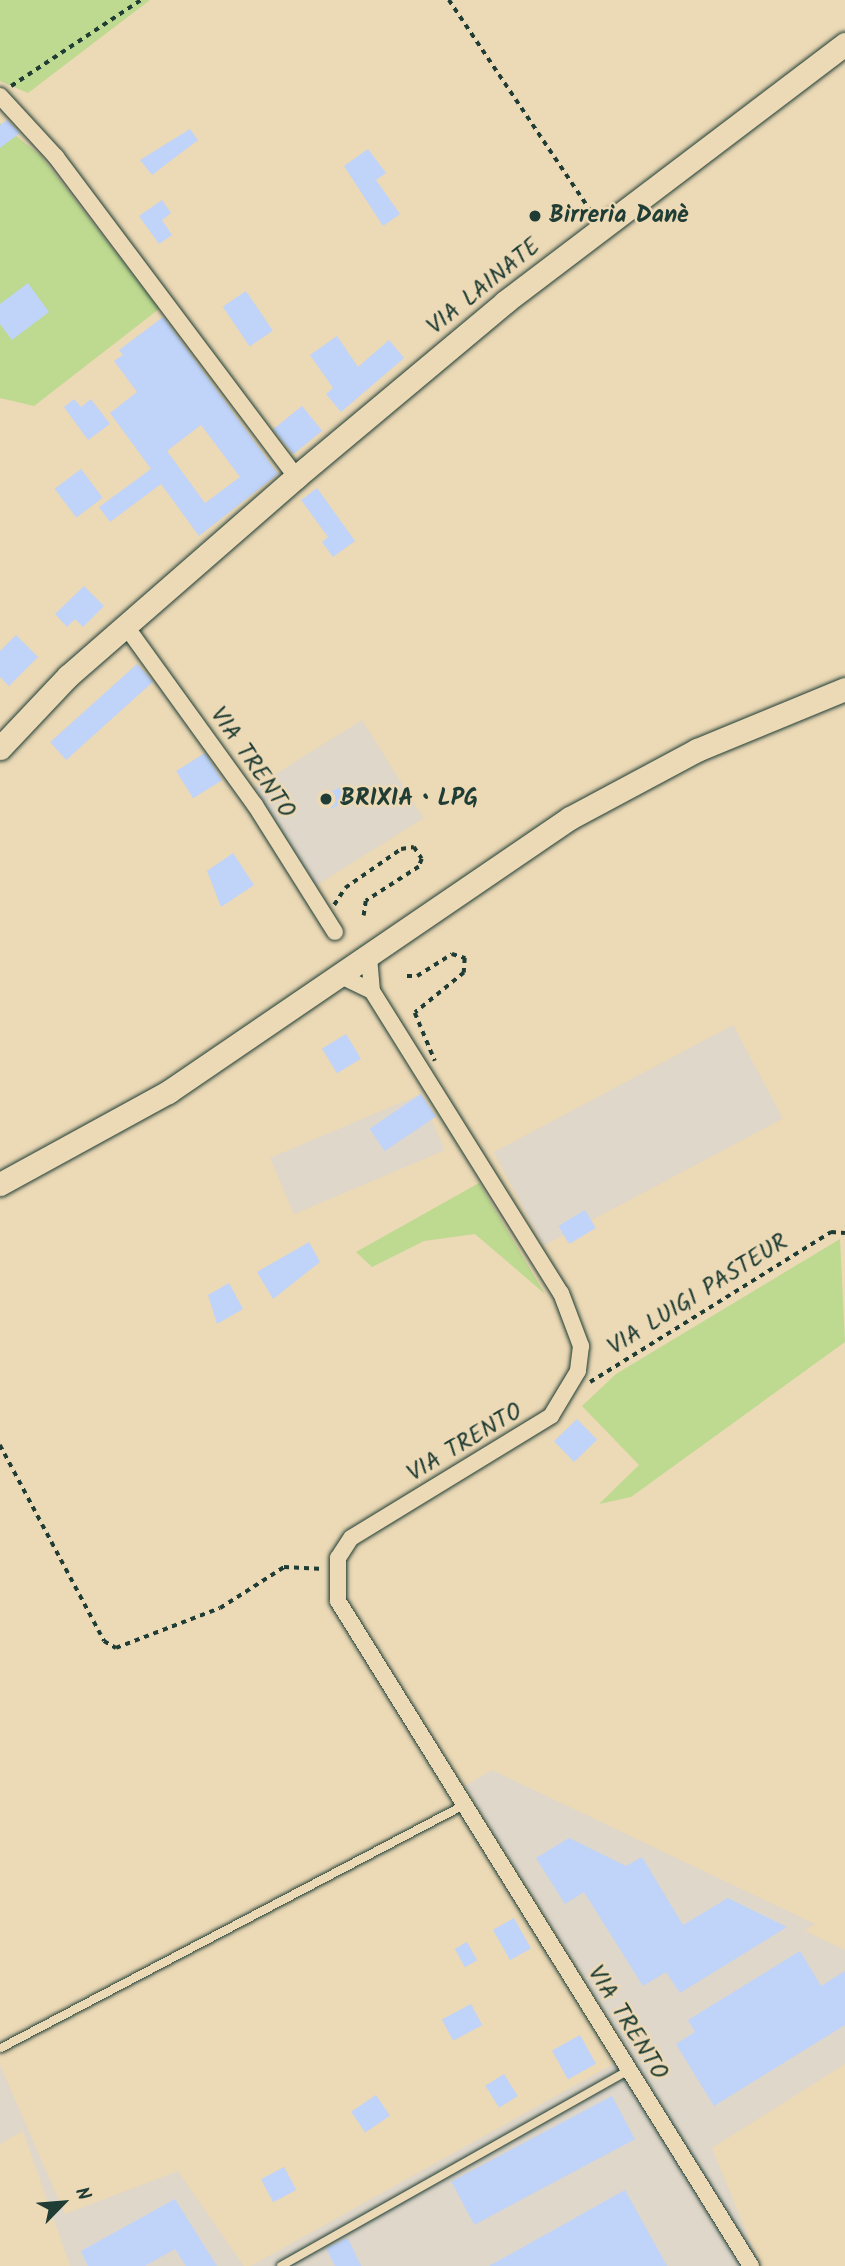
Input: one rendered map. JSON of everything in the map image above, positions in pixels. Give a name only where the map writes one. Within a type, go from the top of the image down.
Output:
[{"type":"main road","name":"VIA LAINATE","points":[[0,748],[125,625],[296,477],[602,227],[845,44]]},
{"type":"main road","points":[[0,1184],[168,1092],[369,957],[507,859],[633,781],[845,689]]},
{"type":"street","points":[[0,96],[49,148],[296,477]]},
{"type":"street","name":"VIA TRENTO","points":[[125,625],[255,804],[335,932]]},
{"type":"street","points":[[369,957],[372,990],[573,1318],[581,1346],[569,1392]]},
{"type":"street","points":[[341,976],[372,990]]},
{"type":"street","name":"VIA TRENTO","points":[[569,1392],[524,1437],[365,1527],[343,1548],[335,1574],[343,1613],[751,2266]]},
{"type":"lane","points":[[1,2048],[464,1805]]},
{"type":"lane","points":[[281,2266],[629,2070]]},
{"type":"path","points":[[0,96],[141,0]]},
{"type":"path","points":[[449,0],[602,227]]},
{"type":"path","points":[[323,912],[345,888],[401,849],[414,847],[419,867],[366,901],[364,916]]},
{"type":"path","points":[[407,975],[416,976],[452,954],[465,958],[464,973],[417,1006],[416,1021],[436,1059],[422,1071]]},
{"type":"path","name":"VIA LUIGI PASTEUR","points":[[569,1392],[831,1232],[845,1233]]},
{"type":"path","points":[[0,1445],[104,1641],[116,1648],[220,1608],[284,1567],[302,1564],[335,1574]]},
{"type":"shaded area","points":[[362,720],[423,818],[316,886],[254,787]]},
{"type":"shaded area","points":[[733,1025],[783,1119],[543,1246],[494,1152]]},
{"type":"shaded area","points":[[421,1094],[445,1150],[294,1214],[270,1158]]},
{"type":"shaded area","points":[[492,1770],[815,1924],[805,1931],[845,1950],[845,2064],[712,2148],[760,2266],[251,2266],[631,2054],[465,1786]]},
{"type":"shaded area","points":[[0,2065],[65,2214],[178,2171],[244,2266],[70,2266],[23,2131],[0,2144]]},
{"type":"green space","points":[[0,0],[150,0],[28,93],[0,81]]},
{"type":"green space","points":[[0,123],[41,156],[159,309],[34,406],[0,398]]},
{"type":"green space","points":[[479,1183],[545,1294],[475,1234],[424,1241],[372,1267],[356,1252]]},
{"type":"green space","points":[[840,1239],[845,1342],[631,1497],[599,1504],[639,1465],[582,1406],[616,1374]]},
{"type":"building","points":[[7,120],[20,133],[0,148],[0,125]]},
{"type":"building","points":[[190,129],[198,140],[152,175],[140,160]]},
{"type":"building","points":[[368,149],[386,173],[376,180],[400,214],[383,226],[344,166]]},
{"type":"building","points":[[162,200],[171,213],[162,220],[172,235],[159,244],[139,216]]},
{"type":"building","points":[[28,283],[49,312],[12,340],[0,324],[0,304]]},
{"type":"building","points":[[246,291],[273,331],[250,346],[223,307]]},
{"type":"building","points":[[163,317],[278,474],[199,536],[161,484],[110,522],[99,507],[151,469],[110,413],[137,392],[114,361],[123,355],[119,350]],"holes":[[[201,425],[240,477],[205,503],[167,451]]]},
{"type":"building","points":[[337,336],[358,367],[389,340],[404,358],[341,412],[326,394],[333,388],[310,355]]},
{"type":"building","points":[[74,399],[81,407],[91,399],[110,424],[88,440],[64,407]]},
{"type":"building","points":[[302,406],[322,431],[293,454],[273,429]]},
{"type":"building","points":[[81,469],[103,498],[76,518],[55,489]]},
{"type":"building","points":[[317,488],[355,541],[333,557],[322,542],[328,537],[301,500]]},
{"type":"building","points":[[84,586],[104,606],[83,627],[75,619],[67,627],[55,614]]},
{"type":"building","points":[[16,635],[38,657],[9,686],[0,677],[0,651]]},
{"type":"building","points":[[137,664],[153,682],[66,760],[50,742]]},
{"type":"building","points":[[205,753],[222,780],[193,798],[176,771]]},
{"type":"building","points":[[342,786],[349,799],[331,809],[324,795]]},
{"type":"building","points":[[233,853],[254,885],[221,907],[207,871]]},
{"type":"building","points":[[346,1034],[361,1059],[337,1073],[322,1048]]},
{"type":"building","points":[[421,1094],[436,1116],[385,1151],[370,1129]]},
{"type":"building","points":[[585,1210],[596,1228],[569,1244],[558,1226]]},
{"type":"building","points":[[309,1242],[320,1262],[273,1299],[257,1272]]},
{"type":"building","points":[[229,1283],[243,1309],[217,1324],[208,1295]]},
{"type":"building","points":[[577,1419],[597,1440],[574,1462],[554,1441]]},
{"type":"building","points":[[569,1838],[626,1866],[642,1857],[683,1925],[728,1898],[787,1927],[680,1993],[666,1972],[643,1986],[584,1892],[565,1904],[536,1858]]},
{"type":"building","points":[[514,1918],[531,1949],[510,1960],[493,1930]]},
{"type":"building","points":[[467,1942],[477,1960],[465,1967],[455,1949]]},
{"type":"building","points":[[800,1951],[821,1986],[845,1971],[845,2025],[714,2106],[676,2044],[695,2032],[688,2020]]},
{"type":"building","points":[[471,2004],[482,2025],[453,2041],[442,2019]]},
{"type":"building","points":[[580,2035],[596,2064],[568,2079],[552,2051]]},
{"type":"building","points":[[504,2074],[518,2096],[499,2108],[485,2086]]},
{"type":"building","points":[[376,2095],[390,2116],[365,2133],[351,2112]]},
{"type":"building","points":[[612,2096],[635,2139],[474,2225],[451,2181]]},
{"type":"building","points":[[284,2167],[296,2190],[273,2202],[261,2179]]},
{"type":"building","points":[[625,2190],[667,2266],[489,2266]]},
{"type":"building","points":[[175,2199],[217,2266],[186,2266],[175,2249],[145,2266],[88,2266],[81,2251]]},
{"type":"building","points":[[348,2238],[361,2266],[335,2266],[326,2248]]},
{"type":"place","name":"Birreria Danè","points":[[535,216]]},
{"type":"place","name":"BRIXIA • LPG","points":[[326,799]]}]
